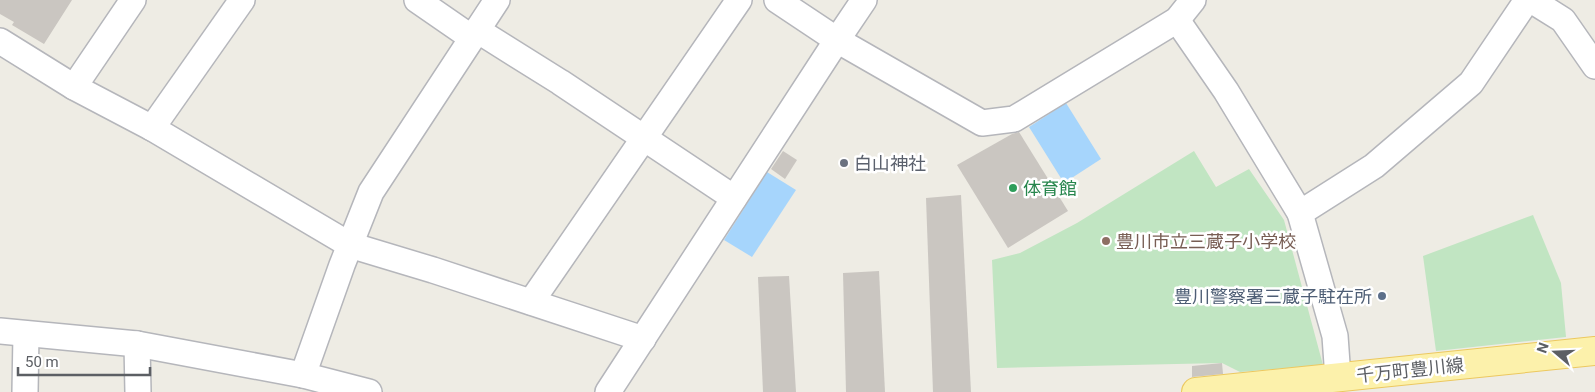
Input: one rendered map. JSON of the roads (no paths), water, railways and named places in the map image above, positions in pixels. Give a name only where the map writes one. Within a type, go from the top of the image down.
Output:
[{"type":"main road","name":"千万町豊川線","points":[[1196,392],[1595,351]]},
{"type":"street","points":[[74,87],[133,0]]},
{"type":"street","points":[[152,128],[242,0]]},
{"type":"street","points":[[417,0],[560,82],[734,198]]},
{"type":"street","points":[[303,375],[342,265],[371,192],[497,0]]},
{"type":"street","points":[[531,302],[739,0]]},
{"type":"street","points":[[777,0],[837,40],[982,124],[1014,118],[1177,20],[1193,0]]},
{"type":"street","points":[[608,392],[864,0]]},
{"type":"street","points":[[1300,213],[1374,166],[1471,83],[1527,0]]},
{"type":"street","points":[[1531,0],[1563,20],[1595,66]]},
{"type":"street","points":[[1177,20],[1226,90],[1300,213],[1335,336],[1338,378]]},
{"type":"street","points":[[0,41],[74,87],[152,128],[350,245],[433,270],[643,339]]},
{"type":"street","points":[[0,331],[137,344],[303,375],[369,392]]},
{"type":"street","points":[[25,392],[26,334]]},
{"type":"street","points":[[137,344],[138,392]]},
{"type":"water","points":[[1066,103],[1101,159],[1064,183],[1029,127]]},
{"type":"water","points":[[767,172],[796,190],[752,257],[724,240]]},
{"type":"place","name":"白山神社","points":[[844,163]]},
{"type":"place","name":"体育館","points":[[1013,188]]},
{"type":"place","name":"豊川市立三蔵子小学校","points":[[1106,241]]},
{"type":"place","name":"豊川警察署三蔵子駐在所","points":[[1382,296]]}]
